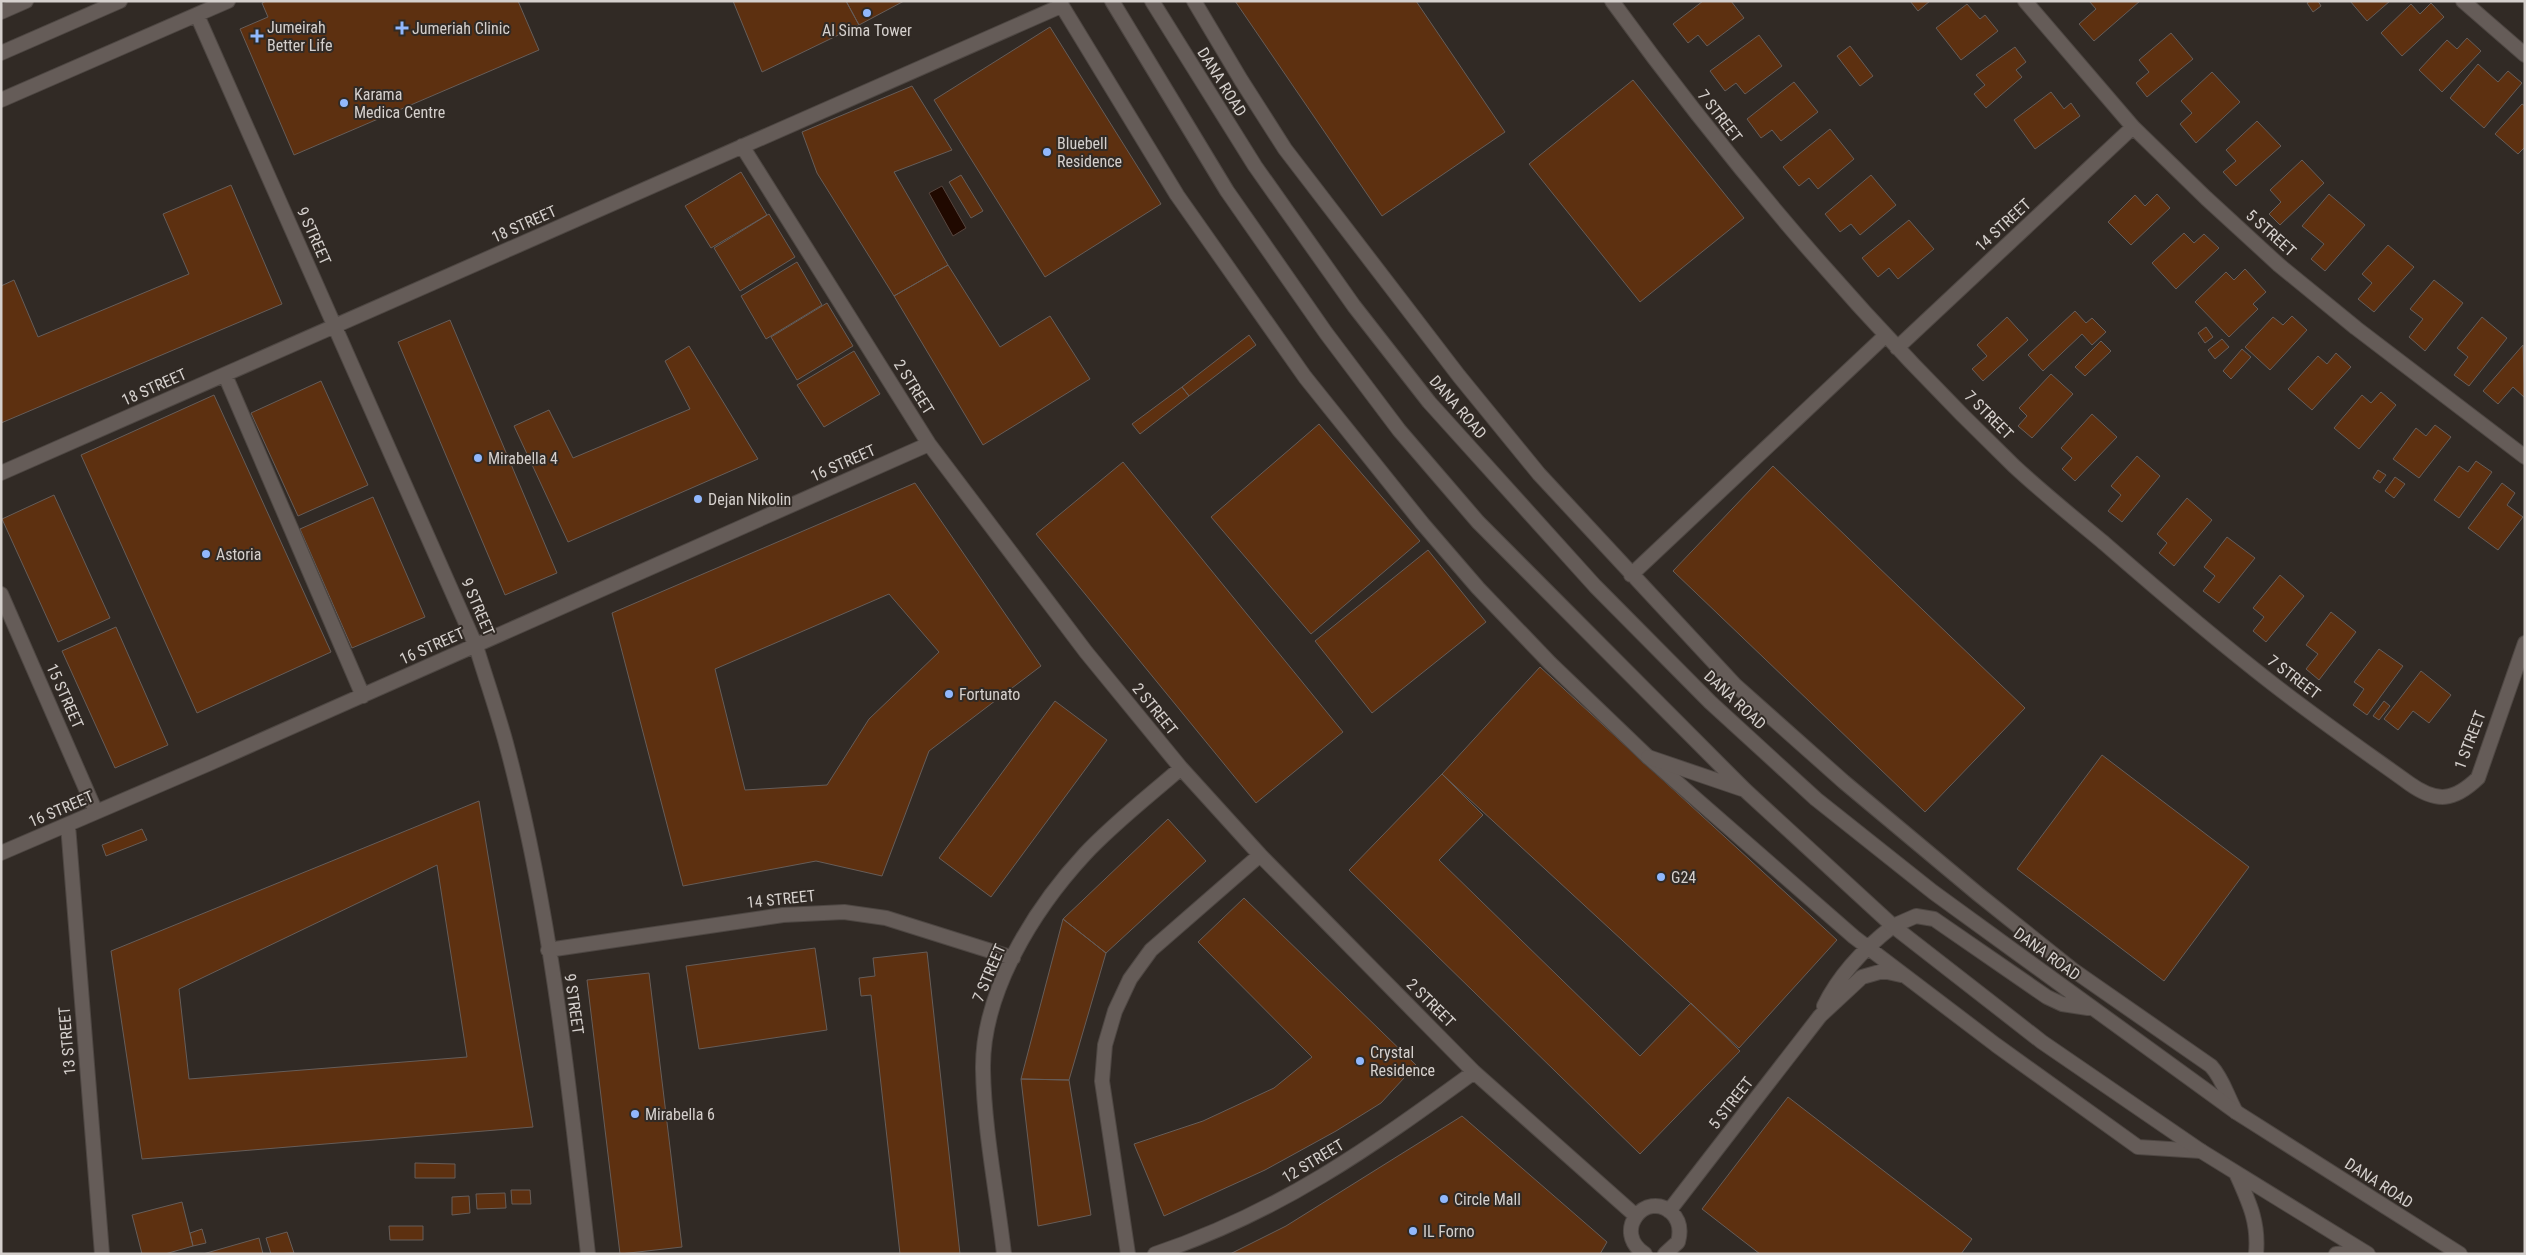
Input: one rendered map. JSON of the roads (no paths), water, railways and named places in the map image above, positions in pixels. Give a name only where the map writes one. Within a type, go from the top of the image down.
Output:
[{"type":"street","points":[[1,12],[26,1]]},
{"type":"street","points":[[1,53],[120,1]]},
{"type":"street","points":[[1,100],[228,1]]},
{"type":"street","points":[[1112,1],[1227,191],[1326,332],[1399,430],[1478,522],[1745,790],[1893,926],[2042,1042],[2201,1151],[2366,1253]]},
{"type":"street","name":"DANA ROAD","points":[[1152,1],[1255,166],[1354,306],[1429,402],[1595,586],[1710,702],[1816,799],[1933,892],[2236,1112],[2460,1254]]},
{"type":"street","points":[[1194,1],[1276,134],[1465,384],[1539,474],[1735,685],[1951,873],[2073,970],[2211,1066],[2222,1082],[2225,1092],[2236,1112]]},
{"type":"street","name":"7 STREET","points":[[1612,1],[1664,73],[1738,167],[1816,259],[1897,348],[2016,468],[2178,608],[2274,685],[2410,784]]},
{"type":"street","name":"5 STREET","points":[[2026,1],[2133,127],[2206,198],[2279,264],[2356,328],[2525,457]]},
{"type":"street","points":[[2463,1],[2525,55]]},
{"type":"street","points":[[1060,3],[1177,195],[1305,377],[1422,523],[1478,588],[1550,663],[1648,757],[1867,947],[1905,976],[2138,1147],[2201,1151]]},
{"type":"street","name":"18 STREET","points":[[1,473],[335,327],[1060,3]]},
{"type":"street","name":"9 STREET","points":[[197,15],[476,646],[507,748],[530,850],[548,950],[573,1120],[588,1254]]},
{"type":"street","name":"14 STREET","points":[[1897,348],[2133,127]]},
{"type":"street","name":"2 STREET","points":[[742,146],[929,444],[1086,652],[1181,768],[1260,855],[1474,1072],[1636,1216]]},
{"type":"street","points":[[1631,574],[1886,335]]},
{"type":"street","points":[[225,375],[362,696]]},
{"type":"street","name":"16 STREET","points":[[1,853],[476,646],[929,444]]},
{"type":"street","name":"15 STREET","points":[[1,594],[96,812]]},
{"type":"street","name":"1 STREET","points":[[2410,784],[2426,795],[2445,798],[2464,791],[2478,778],[2525,643]]},
{"type":"street","points":[[1648,757],[1745,790]]},
{"type":"street","name":"7 STREET","points":[[1004,1254],[983,1068],[987,1030],[997,993],[1013,958],[1043,907],[1086,853],[1181,768]]},
{"type":"street","name":"13 STREET","points":[[68,825],[102,1254]]},
{"type":"street","points":[[1128,1254],[1102,1080],[1105,1045],[1115,1011],[1130,979],[1151,950],[1260,855]]},
{"type":"street","name":"14 STREET","points":[[548,950],[782,915],[844,912],[886,918],[1013,958]]},
{"type":"street","name":"5 STREET","points":[[1820,1016],[1830,996],[1867,947],[1893,926],[1903,920],[1916,916],[1934,919],[2047,997],[2062,1004],[2092,1009]]},
{"type":"street","name":"5 STREET","points":[[1669,1211],[1820,1016],[1862,977],[1883,972],[1905,976]]},
{"type":"street","name":"12 STREET","points":[[1155,1254],[1236,1223],[1296,1193],[1385,1138],[1474,1072]]},
{"type":"street","points":[[2236,1173],[2251,1206],[2258,1232],[2256,1254]]},
{"type":"street","points":[[1645,1254],[1634,1244],[1631,1237],[1632,1223],[1641,1211],[1655,1206],[1669,1211],[1679,1225],[1678,1242],[1673,1252]]},
{"type":"street","points":[[2336,1254],[2366,1253]]},
{"type":"place","name":"Al Sima Tower","points":[[867,13]]},
{"type":"place","name":"Jumeriah Clinic","points":[[402,28]]},
{"type":"place","name":"Jumeirah Better Life","points":[[257,36]]},
{"type":"place","name":"Karama Medica Centre","points":[[344,103]]},
{"type":"place","name":"Bluebell Residence","points":[[1047,152]]},
{"type":"place","name":"Mirabella 4","points":[[478,458]]},
{"type":"place","name":"Dejan Nikolin","points":[[698,499]]},
{"type":"place","name":"Astoria","points":[[206,554]]},
{"type":"place","name":"Fortunato","points":[[949,694]]},
{"type":"place","name":"G24","points":[[1661,877]]},
{"type":"place","name":"Crystal Residence","points":[[1360,1061]]},
{"type":"place","name":"Mirabella 6","points":[[635,1114]]},
{"type":"place","name":"Circle Mall","points":[[1444,1199]]},
{"type":"place","name":"IL Forno","points":[[1413,1231]]}]
